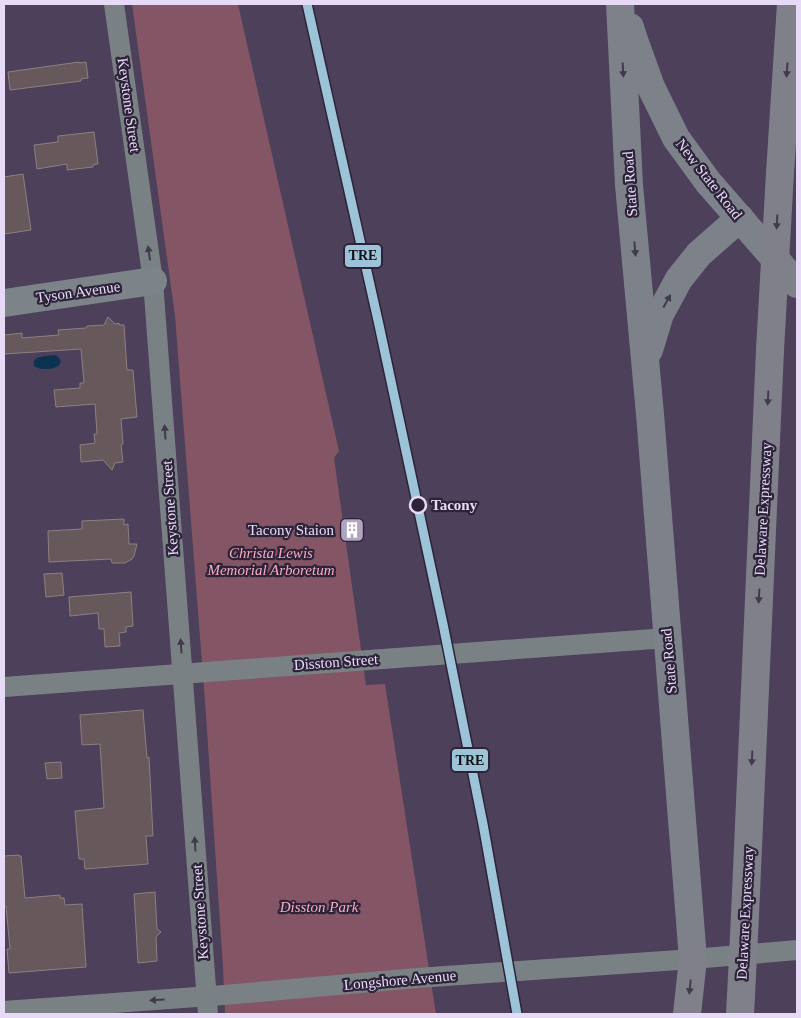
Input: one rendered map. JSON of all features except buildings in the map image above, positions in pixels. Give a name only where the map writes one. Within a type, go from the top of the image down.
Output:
[{"type":"highway","name":"Delaware Expressway","points":[[741,1005],[770,350],[791,4]]},
{"type":"highway","points":[[687,1014],[693,959]]},
{"type":"main road","name":"State Road","points":[[620,4],[629,185],[646,363],[693,959]]},
{"type":"main road","name":"New State Road","points":[[625,4],[633,37],[651,86],[676,138],[708,182],[797,284]]},
{"type":"main road","name":"State Road","points":[[646,363],[660,314],[679,279],[699,254],[740,218]]},
{"type":"street","name":"Keystone Street","points":[[114,4],[153,281],[207,1005]]},
{"type":"street","name":"Tyson Avenue","points":[[4,303],[153,281]]},
{"type":"street","name":"Disston Street","points":[[4,687],[668,638]]},
{"type":"street","name":"Longshore Avenue","points":[[4,1011],[207,1005],[418,978],[797,950]]},
{"type":"green space","name":"Disston Park","points":[[132,4],[238,4],[339,451],[334,458],[366,685],[385,684],[436,1014],[225,1014],[205,701],[175,316]]},
{"type":"water","points":[[56,355],[60,360],[60,364],[57,366],[41,369],[34,365],[35,359]]},
{"type":"transit line","name":"TRE","points":[[307,4],[379,325],[443,624],[483,824],[517,1014]]},
{"type":"place","name":"Tacony","points":[[418,505]]},
{"type":"place","name":"Tacony Staion","points":[[352,530]]},
{"type":"park label","name":"Christa Lewis Memorial Arboretum","points":[[271,562]]}]
